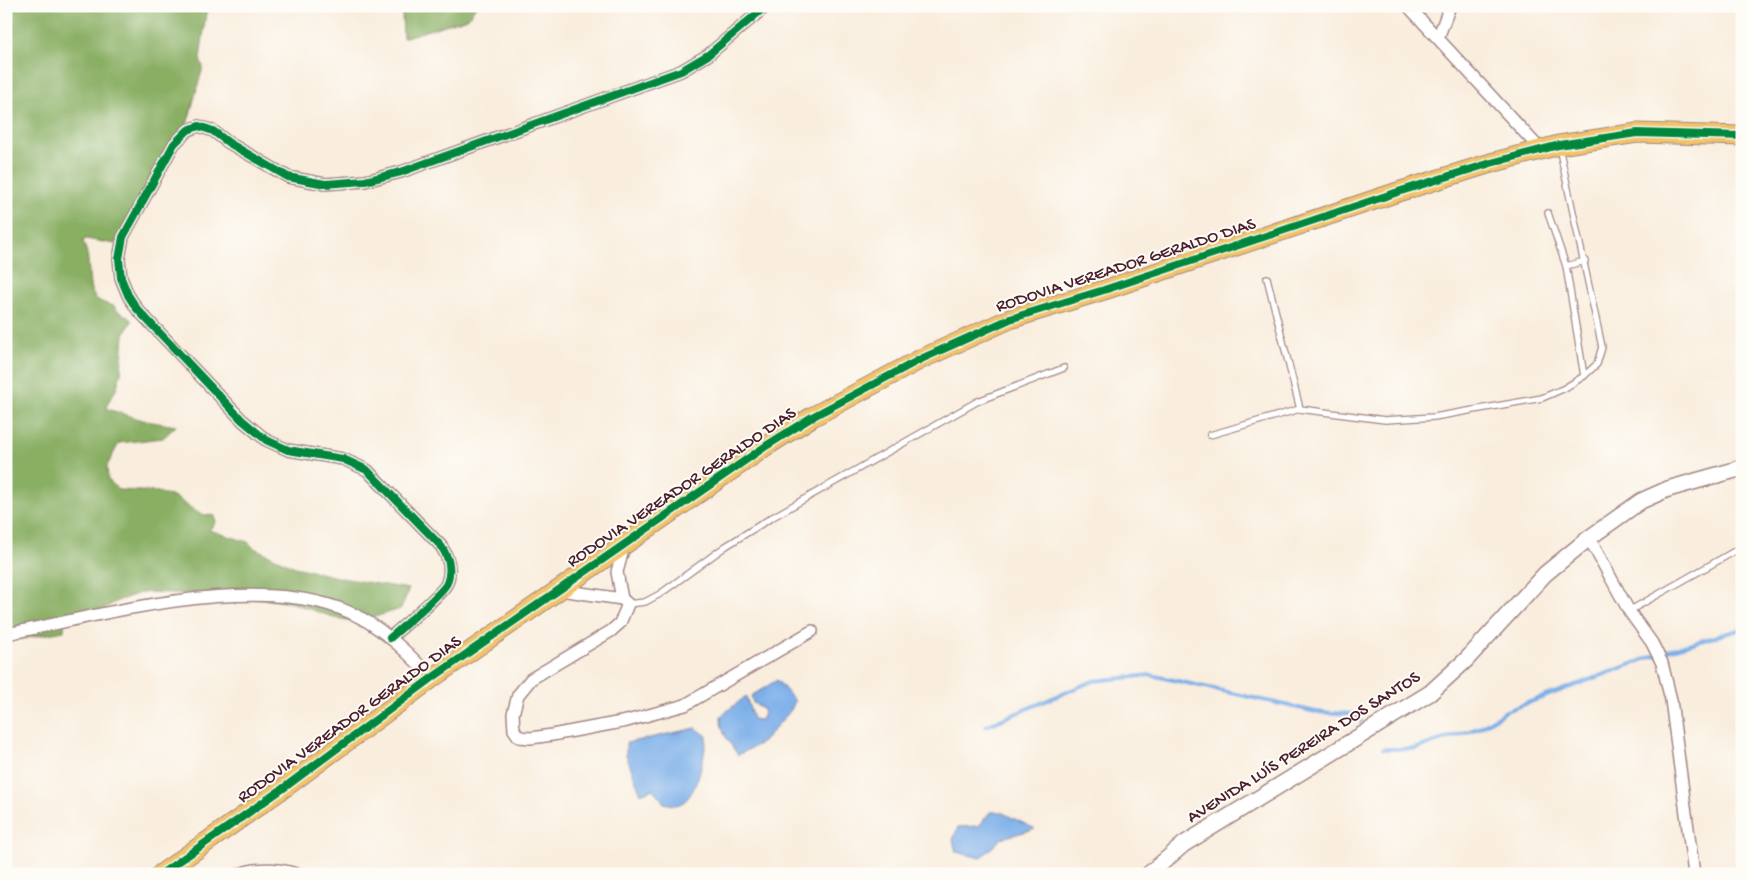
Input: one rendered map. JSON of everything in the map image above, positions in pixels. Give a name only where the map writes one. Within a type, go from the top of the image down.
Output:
[{"type":"main road","name":"RODOVIA VEREADOR GERALDO DIAS","points":[[161,874],[293,781],[432,678],[766,446],[812,417],[921,359],[1010,319],[1104,290],[1195,258],[1401,191],[1540,149],[1637,133],[1742,136]]},
{"type":"street","points":[[390,638],[446,585],[449,568],[448,557],[441,546],[367,470],[343,458],[288,450],[266,440],[242,420],[137,309],[128,295],[121,278],[119,260],[123,238],[174,144],[188,130],[199,126],[213,130],[229,143],[288,178],[325,184],[365,181],[401,172],[681,71],[708,55],[766,6]]},
{"type":"street","points":[[1408,6],[1540,149]]},
{"type":"street","points":[[1438,38],[1450,6]]},
{"type":"street","name":"AVENIDA LUÍS PEREIRA DOS SANTOS","points":[[1149,874],[1184,844],[1430,693],[1466,660],[1545,574],[1589,538],[1641,501],[1668,489],[1742,468]]},
{"type":"street","points":[[1589,538],[1628,611],[1652,643],[1662,663],[1671,700],[1694,874]]},
{"type":"street","points":[[624,546],[617,572],[625,602],[620,623],[611,632],[531,679],[518,696],[512,714],[516,734],[531,738],[552,735],[627,721],[685,705],[812,631]]},
{"type":"street","points":[[560,590],[625,602]]},
{"type":"street","points":[[6,634],[113,610],[198,599],[264,595],[317,601],[340,608],[363,619],[390,638],[432,678]]},
{"type":"street","points":[[240,874],[259,869],[284,870],[296,874]]},
{"type":"lane","points":[[1210,435],[1300,409],[1385,420],[1434,417],[1542,398],[1565,388],[1584,376],[1597,364],[1602,347],[1559,145]]},
{"type":"lane","points":[[1548,214],[1566,266],[1584,376]]},
{"type":"lane","points":[[1566,266],[1585,262]]},
{"type":"lane","points":[[1267,278],[1300,409]]},
{"type":"lane","points":[[625,602],[645,602],[660,594],[726,546],[771,518],[978,401],[1064,368]]},
{"type":"lane","points":[[1628,611],[1742,547]]},
{"type":"green space","points":[[6,6],[207,6],[200,59],[203,67],[187,125],[122,240],[115,244],[86,239],[83,241],[88,256],[91,290],[94,295],[98,300],[114,306],[132,321],[124,334],[121,373],[116,390],[107,404],[107,409],[146,421],[176,426],[163,438],[119,443],[107,466],[108,479],[119,490],[158,492],[176,498],[200,514],[215,516],[216,523],[209,530],[248,542],[254,548],[295,567],[341,578],[409,589],[401,609],[358,622],[336,618],[292,603],[247,596],[143,592],[117,601],[83,621],[65,617],[64,631],[6,642]]},
{"type":"green space","points":[[380,6],[476,6],[468,18],[403,38],[402,14],[387,11]]},
{"type":"water","points":[[777,680],[795,701],[791,710],[763,742],[738,755],[724,732],[721,716],[746,696],[753,719],[761,720],[764,713],[761,707],[753,703],[751,696]]},
{"type":"water","points":[[696,728],[707,736],[699,776],[690,795],[684,802],[672,805],[664,803],[653,789],[641,794],[626,755],[626,743]]},
{"type":"water","points":[[990,812],[1001,812],[1035,829],[1002,838],[981,858],[956,852],[953,840],[958,827],[979,826]]},
{"type":"waterway","points":[[1383,749],[1414,749],[1479,728],[1506,711],[1672,649],[1742,629]]},
{"type":"waterway","points":[[986,726],[1093,681],[1151,675],[1316,712],[1355,714],[1361,722]]},
{"type":"waterway","points":[[1734,818],[1742,815]]},
{"type":"cycle path","points":[[390,638],[430,602],[447,583],[449,564],[441,546],[367,470],[343,459],[288,450],[266,440],[242,420],[137,309],[128,295],[121,278],[119,259],[123,237],[174,144],[188,130],[199,126],[213,131],[229,143],[288,177],[325,184],[365,181],[401,172],[681,71],[708,55],[766,6]]},
{"type":"cycle path","points":[[161,874],[285,787],[432,678],[766,446],[812,417],[921,359],[1010,319],[1491,163],[1559,145],[1637,133],[1742,136]]}]
